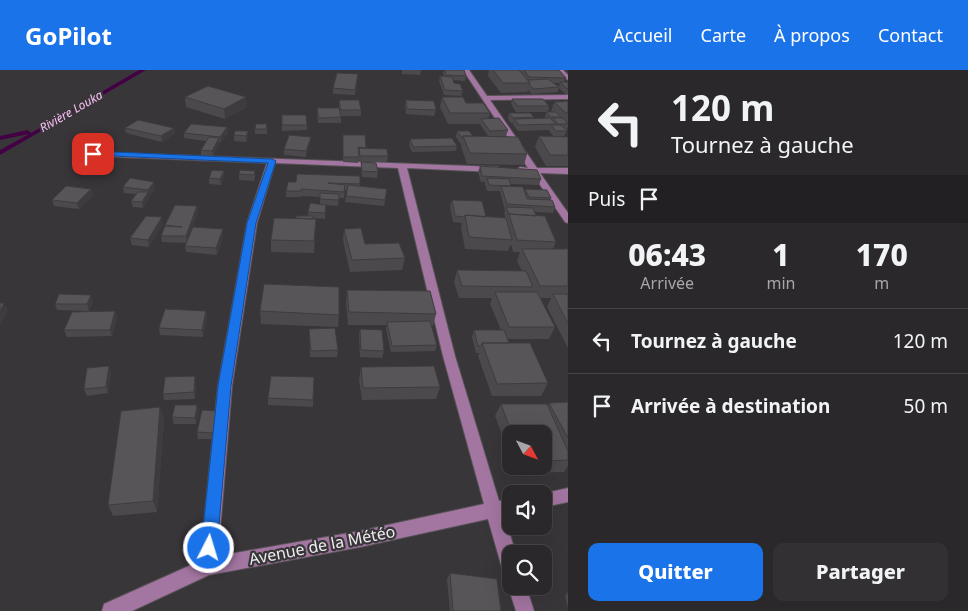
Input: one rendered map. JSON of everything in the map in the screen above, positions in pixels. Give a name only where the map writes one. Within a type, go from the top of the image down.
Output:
[{"type":"street","points":[[466,70],[536,170],[552,199],[568,220]]},
{"type":"street","points":[[559,70],[568,78]]},
{"type":"street","points":[[485,98],[568,96]]},
{"type":"street","points":[[93,154],[568,171]]},
{"type":"street","points":[[208,566],[226,377],[252,223],[272,161]]},
{"type":"street","points":[[402,166],[449,356],[504,545]]},
{"type":"street","points":[[552,498],[568,495]]},
{"type":"street","name":"Avenue de la Météo","points":[[111,611],[208,566],[360,539],[502,508]]},
{"type":"street","points":[[520,595],[525,611]]},
{"type":"building","points":[[445,70],[464,70],[466,76],[446,75]]},
{"type":"building","points":[[493,70],[519,70],[530,83],[503,83]]},
{"type":"building","points":[[524,70],[559,70],[566,78],[529,77]]},
{"type":"building","points":[[337,73],[358,74],[355,90],[333,88]]},
{"type":"building","points":[[440,76],[452,77],[454,83],[460,84],[463,91],[445,90]]},
{"type":"building","points":[[548,79],[559,87],[534,89],[529,85],[528,80]]},
{"type":"building","points":[[560,82],[568,82],[568,88],[567,89]]},
{"type":"building","points":[[208,86],[246,97],[224,109],[185,97]]},
{"type":"building","points":[[442,97],[463,97],[466,103],[483,103],[490,113],[450,113]]},
{"type":"building","points":[[512,99],[543,99],[549,106],[518,106]]},
{"type":"building","points":[[339,100],[359,100],[361,110],[341,110]]},
{"type":"building","points":[[406,100],[434,101],[436,110],[407,109]]},
{"type":"building","points":[[568,101],[568,113],[554,102]]},
{"type":"building","points":[[317,108],[339,108],[341,117],[319,118]]},
{"type":"building","points":[[546,112],[556,112],[561,117],[551,117]]},
{"type":"building","points":[[509,113],[530,113],[534,117],[513,118]]},
{"type":"building","points":[[282,115],[306,115],[307,125],[282,125]]},
{"type":"building","points":[[499,118],[508,130],[490,131],[481,119]]},
{"type":"building","points":[[550,118],[556,124],[519,125],[514,119]]},
{"type":"building","points":[[553,118],[563,118],[568,124],[558,124]]},
{"type":"building","points":[[138,120],[174,128],[161,136],[125,128]]},
{"type":"building","points":[[191,124],[227,127],[220,137],[184,133]]},
{"type":"building","points":[[256,124],[267,124],[266,129],[255,129]]},
{"type":"building","points":[[551,125],[561,125],[567,131],[556,131]]},
{"type":"building","points":[[235,131],[248,131],[246,136],[234,135]]},
{"type":"building","points":[[457,131],[469,131],[473,136],[463,136],[462,138]]},
{"type":"building","points":[[289,135],[311,137],[306,151],[284,149]]},
{"type":"building","points":[[343,135],[365,135],[366,148],[358,147],[359,157],[343,157]]},
{"type":"building","points":[[463,136],[518,137],[527,154],[470,153]]},
{"type":"building","points":[[539,136],[568,137],[568,155],[550,155]]},
{"type":"building","points":[[209,137],[219,138],[212,151],[201,150]]},
{"type":"building","points":[[452,138],[457,146],[413,147],[410,139]]},
{"type":"building","points":[[359,148],[387,149],[388,156],[360,156]]},
{"type":"building","points":[[361,162],[376,163],[378,172],[362,171]]},
{"type":"building","points":[[480,166],[537,170],[541,179],[482,176]]},
{"type":"building","points":[[212,170],[224,171],[220,179],[209,178]]},
{"type":"building","points":[[240,170],[255,171],[254,175],[239,174]]},
{"type":"building","points":[[297,174],[360,176],[360,184],[328,183],[345,185],[344,192],[301,189],[301,191],[286,191],[288,182],[296,182]]},
{"type":"building","points":[[130,178],[154,182],[148,190],[123,187]]},
{"type":"building","points":[[487,178],[509,179],[511,186],[489,185]]},
{"type":"building","points":[[348,185],[387,189],[385,200],[346,196]]},
{"type":"building","points":[[66,186],[91,189],[77,203],[52,200]]},
{"type":"building","points":[[501,186],[523,187],[527,199],[552,200],[555,207],[507,204]]},
{"type":"building","points":[[525,189],[547,190],[551,198],[529,197]]},
{"type":"building","points":[[138,192],[148,192],[142,202],[131,201]]},
{"type":"building","points":[[320,193],[339,194],[339,200],[320,199]]},
{"type":"building","points":[[452,200],[482,201],[486,217],[455,216]]},
{"type":"building","points":[[310,203],[326,205],[325,213],[308,212]]},
{"type":"building","points":[[175,205],[197,206],[186,236],[161,236],[165,226],[182,227],[165,225]]},
{"type":"building","points":[[506,207],[533,208],[536,216],[509,214]]},
{"type":"building","points":[[509,214],[545,216],[556,242],[517,240]]},
{"type":"building","points":[[465,215],[506,218],[512,240],[469,237]]},
{"type":"building","points":[[146,216],[162,217],[148,240],[130,238]]},
{"type":"building","points":[[296,216],[313,216],[313,219],[296,218]]},
{"type":"building","points":[[274,218],[316,219],[314,241],[271,240]]},
{"type":"building","points":[[193,227],[223,229],[216,248],[185,246]]},
{"type":"building","points":[[361,228],[365,244],[399,243],[405,258],[352,260],[344,229]]},
{"type":"building","points":[[522,249],[568,249],[568,286],[540,286]]},
{"type":"building","points":[[457,270],[526,271],[533,287],[462,286]]},
{"type":"building","points":[[264,284],[339,287],[339,315],[260,311]]},
{"type":"building","points":[[347,290],[430,291],[436,314],[349,312]]},
{"type":"building","points":[[495,292],[537,292],[555,327],[509,327]]},
{"type":"building","points":[[59,294],[91,295],[87,304],[55,304]]},
{"type":"building","points":[[553,294],[568,294],[568,324]]},
{"type":"building","points":[[0,303],[4,303],[0,312]]},
{"type":"building","points":[[165,309],[206,311],[202,330],[159,328]]},
{"type":"building","points":[[115,311],[110,330],[64,330],[72,312]]},
{"type":"building","points":[[430,321],[437,345],[392,346],[387,322]]},
{"type":"building","points":[[335,328],[338,350],[311,351],[309,329]]},
{"type":"building","points":[[360,329],[382,330],[384,351],[361,350]]},
{"type":"building","points":[[474,330],[504,330],[509,343],[482,343],[481,346],[478,346]]},
{"type":"building","points":[[482,343],[530,343],[548,383],[497,384]]},
{"type":"building","points":[[109,366],[106,387],[84,389],[87,368]]},
{"type":"building","points":[[434,366],[440,387],[363,388],[361,367]]},
{"type":"building","points":[[195,376],[194,392],[163,394],[165,377]]},
{"type":"building","points":[[271,376],[314,377],[313,400],[268,398]]},
{"type":"building","points":[[568,402],[568,438],[549,403]]},
{"type":"building","points":[[501,404],[547,404],[568,451],[568,460],[552,461],[552,425],[509,425]]},
{"type":"building","points":[[175,405],[197,405],[195,418],[172,417]]},
{"type":"building","points":[[160,407],[153,501],[108,505],[121,411]]},
{"type":"building","points":[[202,410],[218,411],[214,433],[197,432]]},
{"type":"building","points":[[450,573],[497,579],[501,611],[453,611]]},
{"type":"waterway","name":"Rivière Louka","points":[[0,153],[143,70]]},
{"type":"waterway","points":[[0,138],[28,132]]},
{"type":"route","points":[[93,154],[272,161],[252,223],[225,386],[209,548]]}]
